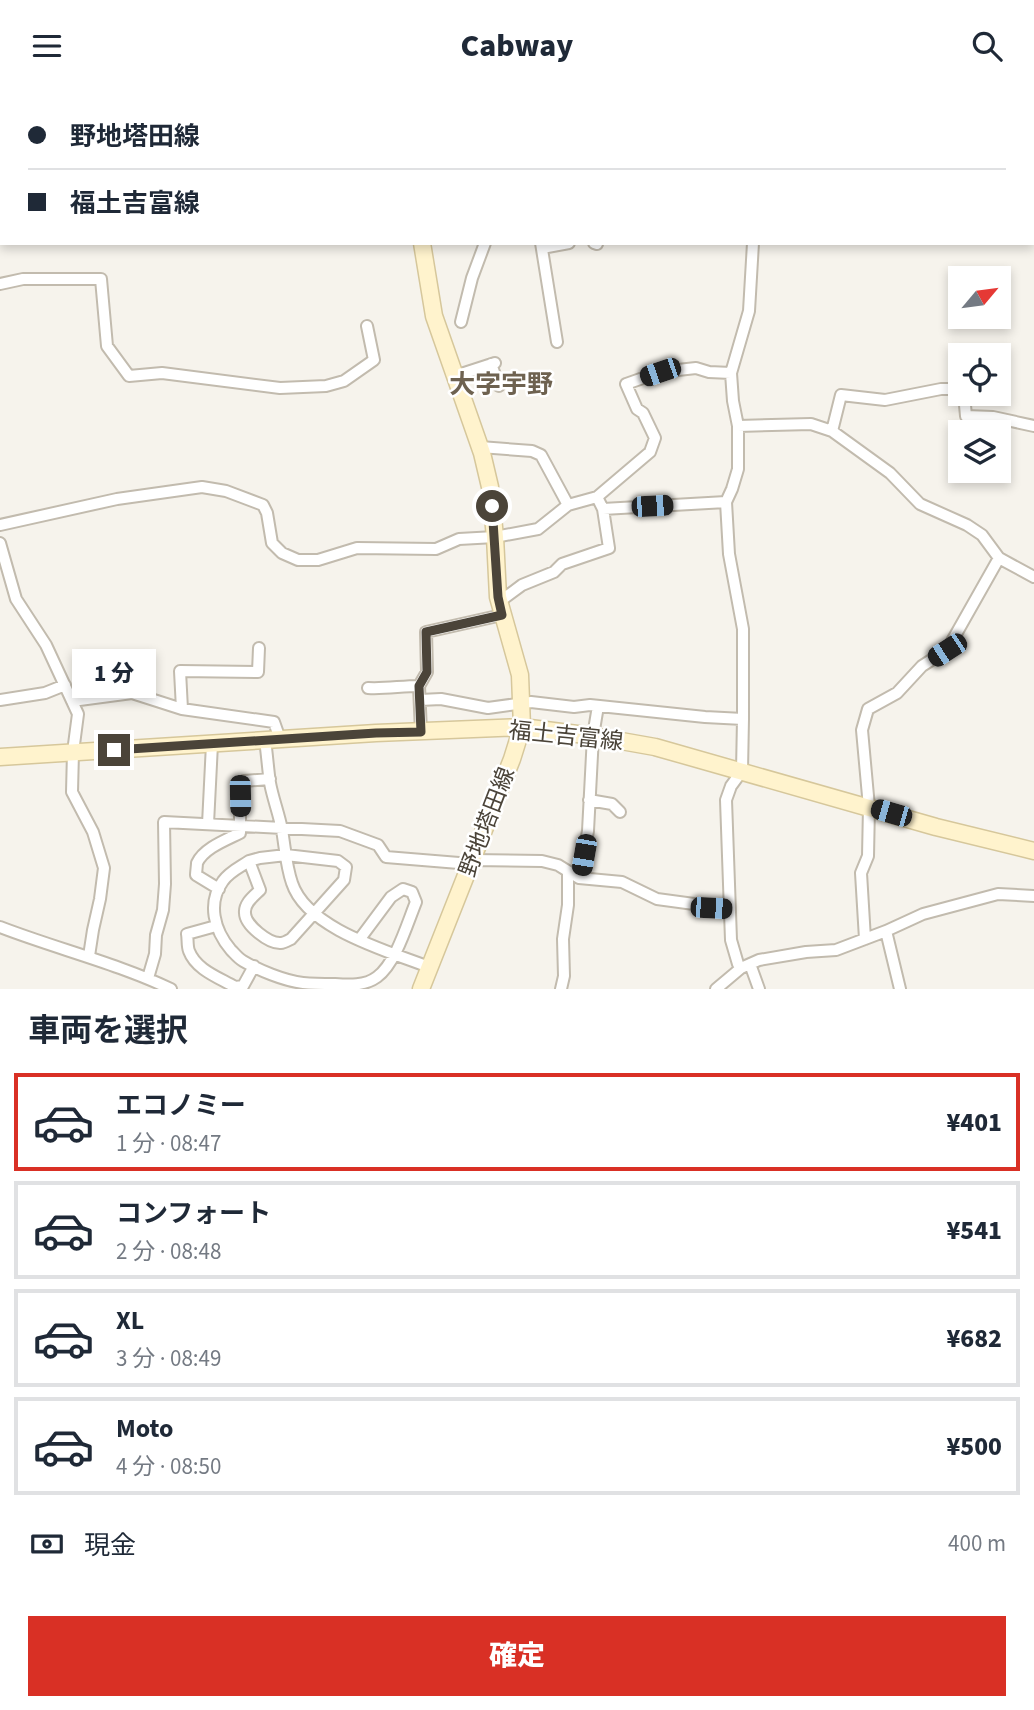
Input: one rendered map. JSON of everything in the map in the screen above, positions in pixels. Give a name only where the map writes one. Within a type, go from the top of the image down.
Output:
[{"type":"main road","name":"野地塔田線","points":[[421,989],[512,759],[522,727],[520,675],[500,609],[490,487],[481,447],[434,316],[422,245]]},
{"type":"main road","name":"福土吉富線","points":[[0,757],[522,727],[655,747],[936,827],[1034,851]]},
{"type":"street","points":[[461,322],[472,278],[484,245]]},
{"type":"street","points":[[752,245],[748,311],[731,373],[738,426],[738,469],[726,502],[729,554],[743,629],[743,719],[742,771],[731,786],[726,800],[731,940],[759,989]]},
{"type":"street","points":[[542,246],[556,342]]},
{"type":"street","points":[[0,284],[23,279],[101,279],[107,346],[129,376],[162,373],[280,388],[326,386],[344,381],[374,360],[367,326]]},
{"type":"street","points":[[455,376],[493,363],[499,386]]},
{"type":"street","points":[[0,525],[117,499],[202,487],[226,491],[263,505],[272,543],[282,553],[298,561],[318,559],[357,548],[436,549],[459,539],[495,537],[538,529],[568,505],[597,497],[650,452],[655,438],[643,413],[637,409],[626,384],[660,372],[696,368],[709,372],[731,373]]},
{"type":"street","points":[[832,431],[841,395],[885,400],[948,389]]},
{"type":"street","points":[[965,406],[966,416],[993,417],[1034,426]]},
{"type":"street","points":[[738,426],[811,425],[832,431],[890,473],[920,504],[967,525],[982,535],[999,558],[1034,577]]},
{"type":"street","points":[[481,447],[532,451],[541,455],[568,505]]},
{"type":"street","points":[[421,732],[419,686],[427,672],[426,632],[500,609],[522,585],[554,572],[562,564],[609,548],[603,509],[597,497]]},
{"type":"street","points":[[603,509],[726,502]]},
{"type":"street","points":[[0,543],[16,599],[46,645],[78,714],[72,792],[93,832],[104,868],[89,956]]},
{"type":"street","points":[[865,939],[861,873],[868,856],[869,807],[862,730],[868,709],[897,692],[922,666],[947,650],[999,558]]},
{"type":"street","points":[[182,709],[180,671],[258,672],[259,648]]},
{"type":"street","points":[[0,700],[45,692],[65,685]]},
{"type":"street","points":[[368,688],[419,686]]},
{"type":"street","points":[[72,701],[132,693],[182,709],[274,722],[270,779],[292,884],[301,899],[314,913],[349,936],[429,967]]},
{"type":"street","points":[[420,700],[441,699],[488,708],[531,702],[743,719]]},
{"type":"street","points":[[579,878],[588,831],[593,736],[598,706]]},
{"type":"street","points":[[208,824],[212,744]]},
{"type":"street","points":[[219,890],[196,875],[197,864],[207,852],[240,833],[240,796],[244,781],[270,779]]},
{"type":"street","points":[[589,800],[612,804],[620,812]]},
{"type":"street","points":[[148,978],[156,954],[156,935],[163,910],[164,822],[340,831],[378,845],[386,857],[471,862],[542,861],[558,865],[579,878],[622,882],[657,899],[729,909]]},
{"type":"street","points":[[249,862],[260,890],[247,904],[244,912],[247,921],[255,931],[274,942],[282,943],[291,939],[344,880],[346,867],[338,860],[286,855],[260,858],[249,862],[233,871],[224,880],[213,909],[216,926],[224,941],[240,960],[300,986],[349,987],[365,984],[386,970],[416,902],[412,892],[403,889],[391,897],[359,940]]},
{"type":"street","points":[[561,989],[564,976],[563,939],[568,905],[568,872]]},
{"type":"street","points":[[716,989],[744,964],[806,952],[836,950],[923,914],[998,894],[1034,896]]},
{"type":"street","points":[[216,926],[187,934],[188,950],[194,960],[203,969],[236,987],[243,986],[254,966]]},
{"type":"street","points":[[0,927],[89,956],[171,989]]},
{"type":"street","points":[[886,931],[900,989]]},
{"type":"district","name":"大字宇野","points":[[501,384]]},
{"type":"route","points":[[114,750],[421,732],[419,686],[427,672],[426,632],[502,615],[498,597],[492,506]]}]
